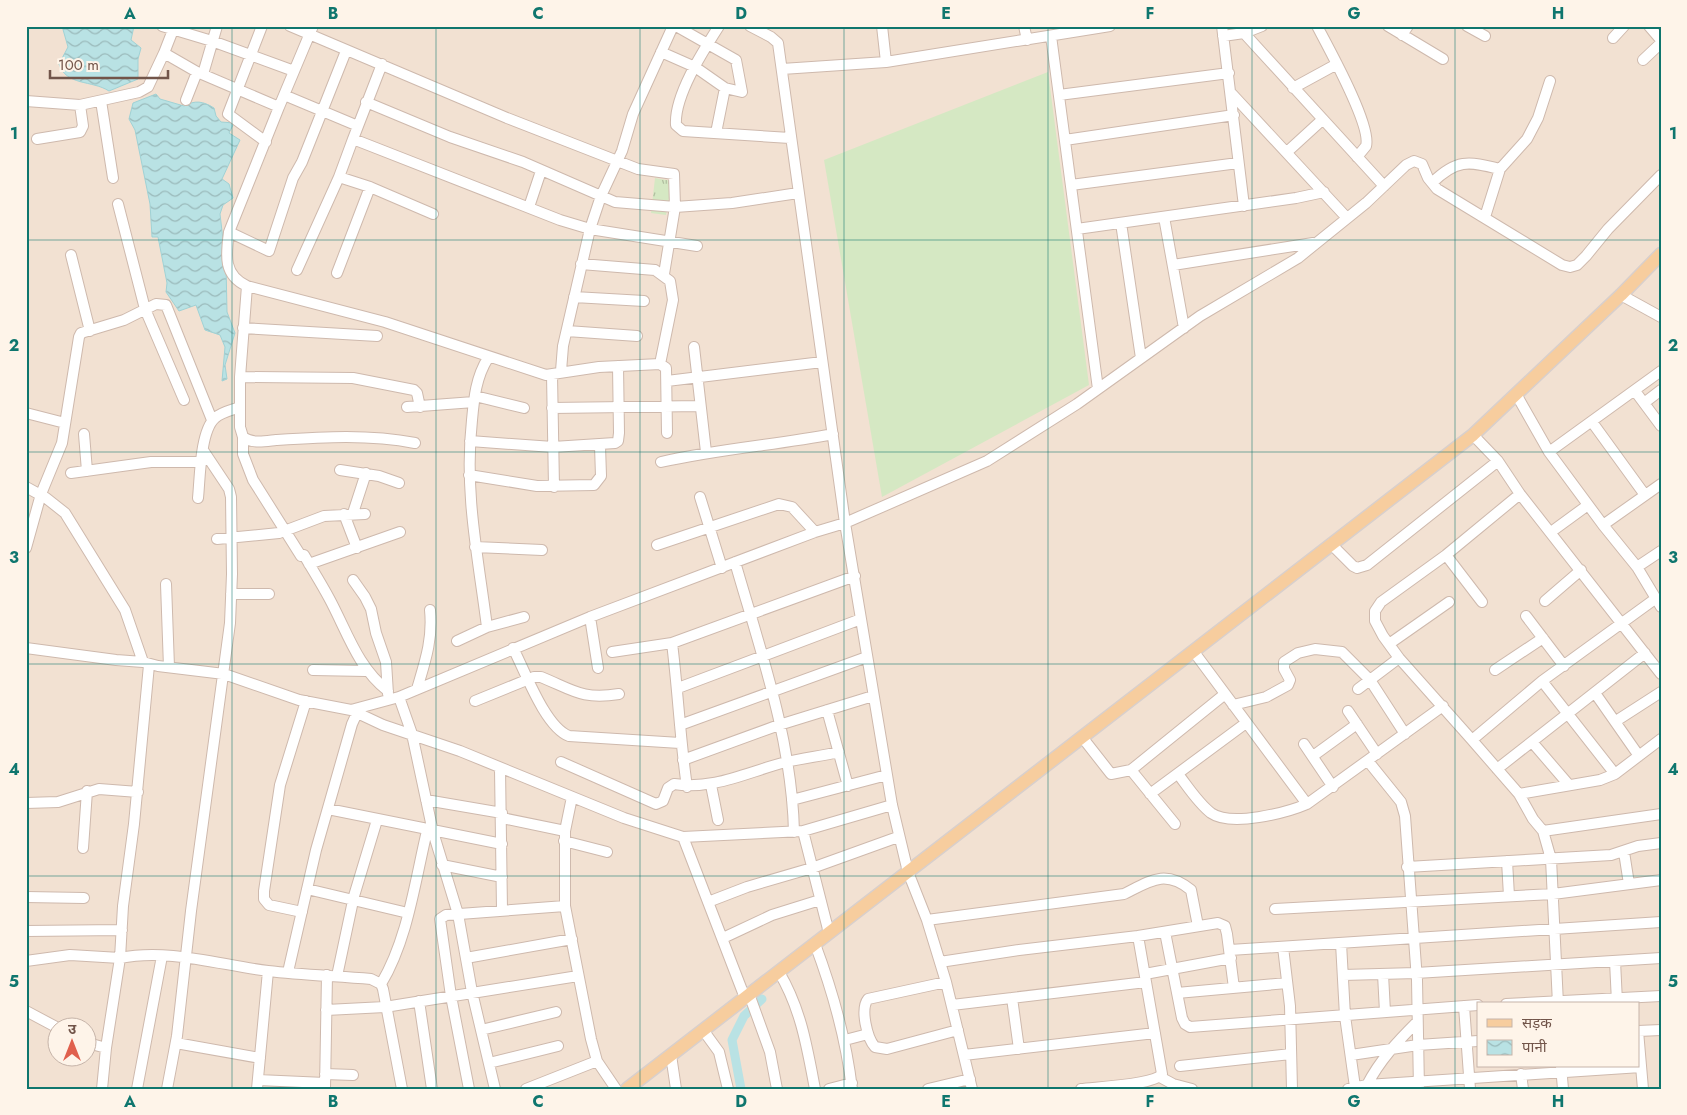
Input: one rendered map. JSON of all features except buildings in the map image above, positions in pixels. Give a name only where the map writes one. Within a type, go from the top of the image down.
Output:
[{"type":"main road","points":[[627,1089],[703,1030],[749,999],[779,972],[829,933],[1473,435],[1621,295],[1661,254]]},
{"type":"street","points":[[162,26],[212,41],[294,71]]},
{"type":"street","points":[[186,100],[200,73],[217,26]]},
{"type":"street","points":[[262,26],[228,114],[266,142]]},
{"type":"street","points":[[290,26],[312,30],[346,51],[382,64],[507,118],[638,169],[674,174],[674,208],[664,274]]},
{"type":"street","points":[[554,487],[552,408],[557,373],[590,229],[601,196],[616,160],[622,151],[632,114],[661,52],[674,26],[736,60],[742,92],[725,88],[696,67],[661,52]]},
{"type":"street","points":[[719,26],[696,67],[677,107],[676,125],[684,131],[790,138]]},
{"type":"street","points":[[882,26],[886,62]]},
{"type":"street","points":[[1024,26],[1027,40]]},
{"type":"street","points":[[782,70],[886,62],[1110,26]]},
{"type":"street","points":[[1244,206],[1223,31],[1244,33],[1262,26]]},
{"type":"street","points":[[1317,26],[1337,64],[1366,132],[1366,146],[1356,157]]},
{"type":"street","points":[[1388,26],[1405,31],[1442,59]]},
{"type":"street","points":[[1467,26],[1485,36]]},
{"type":"street","points":[[1613,38],[1624,26]]},
{"type":"street","points":[[1644,60],[1661,42],[1648,26]]},
{"type":"street","points":[[753,27],[778,43],[845,524],[898,837],[908,872],[927,920],[946,982],[971,1084],[928,1089]]},
{"type":"street","points":[[26,102],[80,105],[139,92],[148,87],[173,30]]},
{"type":"street","points":[[312,30],[229,232],[227,264],[233,278],[247,286],[385,322],[488,358],[557,373],[618,366],[660,364],[666,368],[667,433]]},
{"type":"street","points":[[1244,33],[1384,186]]},
{"type":"street","points":[[1051,36],[1098,389]]},
{"type":"street","points":[[229,232],[269,250],[293,178],[299,164],[302,162],[346,51]]},
{"type":"street","points":[[164,53],[200,73],[279,107]]},
{"type":"street","points":[[297,270],[339,177],[382,64]]},
{"type":"street","points":[[1293,88],[1337,64]]},
{"type":"street","points":[[1059,95],[1229,73]]},
{"type":"street","points":[[1485,216],[1500,169],[1527,139],[1538,118],[1550,81]]},
{"type":"street","points":[[716,133],[725,88]]},
{"type":"street","points":[[1232,94],[1347,218]]},
{"type":"street","points":[[284,95],[358,126]]},
{"type":"street","points":[[101,101],[113,178]]},
{"type":"street","points":[[366,102],[615,202],[674,208],[732,203],[798,193]]},
{"type":"street","points":[[37,139],[80,132],[82,126],[80,105]]},
{"type":"street","points":[[1065,140],[1234,115]]},
{"type":"street","points":[[1287,152],[1322,120]]},
{"type":"street","points":[[353,139],[590,229],[697,246]]},
{"type":"street","points":[[354,711],[392,696],[417,689],[590,617],[815,532],[845,524],[987,461],[1098,389],[1184,328],[1298,258],[1347,218],[1406,165],[1414,161],[1422,164],[1437,189],[1485,216],[1562,265],[1570,267],[1577,265],[1586,256],[1608,229],[1661,175]]},
{"type":"street","points":[[1432,182],[1446,169],[1455,164],[1466,162],[1500,169]]},
{"type":"street","points":[[1071,185],[1238,163]]},
{"type":"street","points":[[529,207],[541,171]]},
{"type":"street","points":[[339,177],[370,187],[433,214]]},
{"type":"street","points":[[337,273],[370,187]]},
{"type":"street","points":[[1077,229],[1244,206],[1324,192]]},
{"type":"street","points":[[118,204],[145,309],[184,400]]},
{"type":"street","points":[[1164,217],[1184,328]]},
{"type":"street","points":[[1121,223],[1141,358]]},
{"type":"street","points":[[1173,264],[1315,243]]},
{"type":"street","points":[[71,255],[90,331]]},
{"type":"street","points":[[581,264],[632,266],[655,270],[664,274],[670,281],[673,300],[660,364]]},
{"type":"street","points":[[247,286],[240,376],[234,409],[243,438],[243,454],[252,480],[309,564],[366,671],[374,681],[392,696]]},
{"type":"street","points":[[1621,295],[1661,317]]},
{"type":"street","points":[[574,297],[644,301]]},
{"type":"street","points":[[26,548],[41,494],[62,443],[78,337],[124,320],[156,304],[166,305],[212,420]]},
{"type":"street","points":[[243,328],[377,336]]},
{"type":"street","points":[[567,331],[637,336]]},
{"type":"street","points":[[694,347],[706,452]]},
{"type":"street","points":[[487,627],[475,547],[469,476],[474,399],[477,383],[488,358]]},
{"type":"street","points":[[667,381],[697,379],[822,362]]},
{"type":"street","points":[[470,441],[553,448],[609,446],[618,442],[618,366]]},
{"type":"street","points":[[1549,452],[1661,371]]},
{"type":"street","points":[[240,376],[362,379],[414,390],[418,393],[420,407]]},
{"type":"street","points":[[1644,403],[1661,390]]},
{"type":"street","points":[[1635,391],[1661,426]]},
{"type":"street","points":[[1472,740],[1542,681],[1620,623],[1658,603],[1637,567],[1549,452],[1516,394]]},
{"type":"street","points":[[407,407],[420,407],[474,399],[524,408]]},
{"type":"street","points":[[552,408],[700,406]]},
{"type":"street","points":[[198,498],[206,430],[212,420],[234,409]]},
{"type":"street","points":[[26,413],[65,423]]},
{"type":"street","points":[[1592,422],[1645,495]]},
{"type":"street","points":[[84,434],[86,470]]},
{"type":"street","points":[[661,462],[706,452],[777,444],[833,434]]},
{"type":"street","points":[[1473,435],[1498,462],[1520,494],[1661,674]]},
{"type":"street","points":[[243,438],[259,441],[326,437],[374,437],[415,443]]},
{"type":"street","points":[[469,476],[554,487],[597,484],[601,476],[600,446]]},
{"type":"street","points":[[167,1089],[176,1043],[224,674],[232,594],[232,505],[229,488],[203,450]]},
{"type":"street","points":[[71,473],[151,462],[202,462]]},
{"type":"street","points":[[1331,544],[1353,566],[1357,568],[1367,565],[1498,462]]},
{"type":"street","points":[[340,470],[366,473],[398,483]]},
{"type":"street","points":[[357,548],[349,514],[366,473]]},
{"type":"street","points":[[1603,525],[1661,484]]},
{"type":"street","points":[[26,486],[41,494],[65,513],[125,610],[146,663],[138,792],[123,906],[120,958],[106,1048],[102,1089]]},
{"type":"street","points":[[1520,494],[1446,555],[1381,602],[1375,612],[1375,621],[1399,658],[1519,794],[1530,815],[1543,831],[1552,859],[1558,1002],[1616,1001],[1661,996]]},
{"type":"street","points":[[700,497],[722,568]]},
{"type":"street","points":[[657,545],[779,504],[792,507],[815,532]]},
{"type":"street","points":[[1551,532],[1588,505]]},
{"type":"street","points":[[217,539],[288,531],[324,516],[365,514]]},
{"type":"street","points":[[309,564],[400,532]]},
{"type":"street","points":[[475,547],[542,550]]},
{"type":"street","points":[[1637,567],[1661,551]]},
{"type":"street","points":[[1446,555],[1482,602]]},
{"type":"street","points":[[735,562],[763,656],[779,725],[799,831],[812,868],[829,933]]},
{"type":"street","points":[[1545,601],[1581,570]]},
{"type":"street","points":[[612,652],[672,643],[751,616],[793,597],[855,576]]},
{"type":"street","points":[[353,580],[371,609],[376,633],[386,662],[392,696],[412,734],[426,800],[430,831],[458,914],[472,992],[495,1089]]},
{"type":"street","points":[[166,584],[169,668]]},
{"type":"street","points":[[232,594],[269,594]]},
{"type":"street","points":[[1389,644],[1449,602]]},
{"type":"street","points":[[417,689],[430,644],[432,629],[430,610]]},
{"type":"street","points":[[1526,616],[1564,666]]},
{"type":"street","points":[[457,641],[487,627],[524,617]]},
{"type":"street","points":[[590,617],[598,668]]},
{"type":"street","points":[[678,688],[861,619]]},
{"type":"street","points":[[1495,670],[1543,638]]},
{"type":"street","points":[[672,643],[678,688],[680,743],[687,787]]},
{"type":"street","points":[[26,648],[224,674],[306,701],[354,711],[383,725],[412,734],[572,797],[683,837],[799,831],[892,806]]},
{"type":"street","points":[[513,648],[549,719],[561,733],[569,736],[680,743]]},
{"type":"street","points":[[1232,705],[1266,697],[1285,688],[1290,683],[1290,680],[1284,669],[1284,662],[1298,654],[1315,649],[1346,655],[1370,680],[1405,734]]},
{"type":"street","points":[[1194,652],[1307,804]]},
{"type":"street","points":[[1497,769],[1645,653]]},
{"type":"street","points":[[680,725],[771,690],[867,657]]},
{"type":"street","points":[[1358,689],[1399,658]]},
{"type":"street","points":[[313,670],[366,671]]},
{"type":"street","points":[[475,701],[529,678],[541,678],[597,698],[619,694]]},
{"type":"street","points":[[1542,681],[1615,774]]},
{"type":"street","points":[[1616,721],[1661,692]]},
{"type":"street","points":[[1594,693],[1616,721],[1639,756]]},
{"type":"street","points":[[1082,737],[1111,774],[1131,770],[1225,694]]},
{"type":"street","points":[[683,760],[779,725],[873,696]]},
{"type":"street","points":[[302,912],[269,905],[264,899],[264,891],[280,785],[306,701]]},
{"type":"street","points":[[1178,774],[1202,804],[1219,817],[1253,818],[1277,814],[1307,804],[1443,706]]},
{"type":"street","points":[[827,710],[848,786]]},
{"type":"street","points":[[288,972],[307,889],[354,711]]},
{"type":"street","points":[[1348,711],[1377,754]]},
{"type":"street","points":[[1150,794],[1246,723]]},
{"type":"street","points":[[1313,756],[1357,724]]},
{"type":"street","points":[[1519,794],[1600,780],[1615,774],[1661,739]]},
{"type":"street","points":[[1532,742],[1569,786]]},
{"type":"street","points":[[1304,744],[1333,786]]},
{"type":"street","points":[[561,762],[652,803],[660,803],[664,801],[670,786],[674,784],[687,787],[711,785],[786,762],[839,752]]},
{"type":"street","points":[[1368,761],[1401,802],[1405,821],[1416,973],[1419,1085]]},
{"type":"street","points":[[500,769],[502,910]]},
{"type":"street","points":[[1131,770],[1175,824]]},
{"type":"street","points":[[792,800],[887,775]]},
{"type":"street","points":[[711,785],[718,820]]},
{"type":"street","points":[[26,803],[58,802],[87,791],[108,788],[138,792]]},
{"type":"street","points":[[83,848],[87,791]]},
{"type":"street","points":[[572,797],[565,836],[565,906],[597,1061],[616,1089]]},
{"type":"street","points":[[426,800],[502,815],[607,852]]},
{"type":"street","points":[[328,809],[502,844]]},
{"type":"street","points":[[1543,831],[1661,814]]},
{"type":"street","points":[[325,1082],[326,1010],[332,976],[377,820]]},
{"type":"street","points":[[402,1089],[381,984],[391,966],[408,914],[430,831]]},
{"type":"street","points":[[683,837],[723,938],[758,1016],[770,1052],[777,1089]]},
{"type":"street","points":[[708,902],[746,887],[812,868],[898,837]]},
{"type":"street","points":[[1407,867],[1611,855],[1638,846],[1661,843]]},
{"type":"street","points":[[1624,852],[1629,884]]},
{"type":"street","points":[[1507,861],[1509,896]]},
{"type":"street","points":[[442,865],[502,877]]},
{"type":"street","points":[[927,920],[1124,894],[1149,881],[1167,878],[1183,883],[1191,890],[1198,926]]},
{"type":"street","points":[[1276,909],[1553,894],[1661,880]]},
{"type":"street","points":[[307,889],[408,914]]},
{"type":"street","points":[[26,898],[84,898]]},
{"type":"street","points":[[723,938],[772,915],[820,900]]},
{"type":"street","points":[[469,1089],[451,996],[440,921],[442,916],[565,906]]},
{"type":"street","points":[[952,1005],[1145,978],[1173,968],[1231,954],[1283,947],[1661,922]]},
{"type":"street","points":[[940,962],[1222,924],[1227,934],[1231,954],[1234,988]]},
{"type":"street","points":[[26,931],[122,930]]},
{"type":"street","points":[[1165,932],[1182,1018],[1185,1024],[1190,1027],[1290,1021],[1477,1005]]},
{"type":"street","points":[[1138,936],[1162,1068],[1160,1077]]},
{"type":"street","points":[[466,958],[572,939]]},
{"type":"street","points":[[1341,943],[1345,1016],[1351,1055],[1352,1088],[1367,1085],[1470,1084],[1521,1074],[1561,1069],[1601,1068]]},
{"type":"street","points":[[815,944],[830,983],[845,1040],[852,1086],[829,1089]]},
{"type":"street","points":[[1283,947],[1290,1021],[1292,1089]]},
{"type":"street","points":[[26,961],[70,956],[120,958],[137,954],[186,957],[268,971],[371,979],[381,984]]},
{"type":"street","points":[[137,1089],[162,956]]},
{"type":"street","points":[[1343,975],[1416,973],[1661,958]]},
{"type":"street","points":[[1615,961],[1616,1001]]},
{"type":"street","points":[[268,971],[258,1084],[325,1082],[354,1075]]},
{"type":"street","points":[[779,972],[793,997],[803,1027],[815,1089]]},
{"type":"street","points":[[1383,974],[1385,1012]]},
{"type":"street","points":[[326,1010],[385,1006],[578,976]]},
{"type":"street","points":[[946,982],[868,999],[864,1005],[868,1034],[875,1047],[887,1049],[958,1030]]},
{"type":"street","points":[[1177,993],[1287,983]]},
{"type":"street","points":[[1012,998],[1019,1048]]},
{"type":"street","points":[[419,1001],[432,1089]]},
{"type":"street","points":[[1464,1006],[1470,1084]]},
{"type":"street","points":[[26,1011],[48,1023]]},
{"type":"street","points":[[481,1030],[556,1012]]},
{"type":"street","points":[[1367,1085],[1375,1068],[1390,1049],[1417,1022]]},
{"type":"street","points":[[703,1030],[719,1052],[728,1089]]},
{"type":"street","points":[[1640,1031],[1661,1030]]},
{"type":"street","points":[[964,1055],[1155,1033]]},
{"type":"street","points":[[845,1040],[868,1034]]},
{"type":"street","points":[[1351,1055],[1390,1049],[1477,1041]]},
{"type":"street","points":[[176,1043],[260,1058]]},
{"type":"street","points":[[98,1046],[106,1048]]},
{"type":"street","points":[[488,1063],[558,1046]]},
{"type":"street","points":[[1180,1066],[1291,1054]]},
{"type":"street","points":[[671,1055],[676,1089]]},
{"type":"street","points":[[1640,1055],[1643,1089]]},
{"type":"street","points":[[526,1089],[597,1061]]},
{"type":"street","points":[[1561,1069],[1563,1089]]},
{"type":"street","points":[[1521,1074],[1522,1089]]},
{"type":"street","points":[[1081,1089],[1146,1081],[1160,1077],[1173,1084],[1192,1089]]},
{"type":"shaded area","points":[[26,26],[1661,26],[1661,1089],[26,1089]]},
{"type":"green space","points":[[1048,72],[1089,385],[882,497],[824,160]]},
{"type":"green space","points":[[655,178],[672,181],[666,215],[651,213]]},
{"type":"water","points":[[62,26],[134,26],[131,40],[141,48],[138,59],[138,79],[109,91],[67,76],[59,64],[68,47]]},
{"type":"water","points":[[156,94],[160,99],[184,106],[195,102],[214,108],[216,116],[221,122],[234,123],[229,133],[240,140],[222,179],[229,184],[233,198],[223,205],[220,214],[226,265],[227,312],[235,333],[225,365],[227,379],[222,381],[225,347],[220,335],[205,330],[196,305],[179,311],[166,292],[167,283],[158,237],[152,237],[150,204],[135,130],[129,119],[133,103]]},
{"type":"waterway","points":[[741,1089],[732,1040],[744,1016],[762,999]]}]
